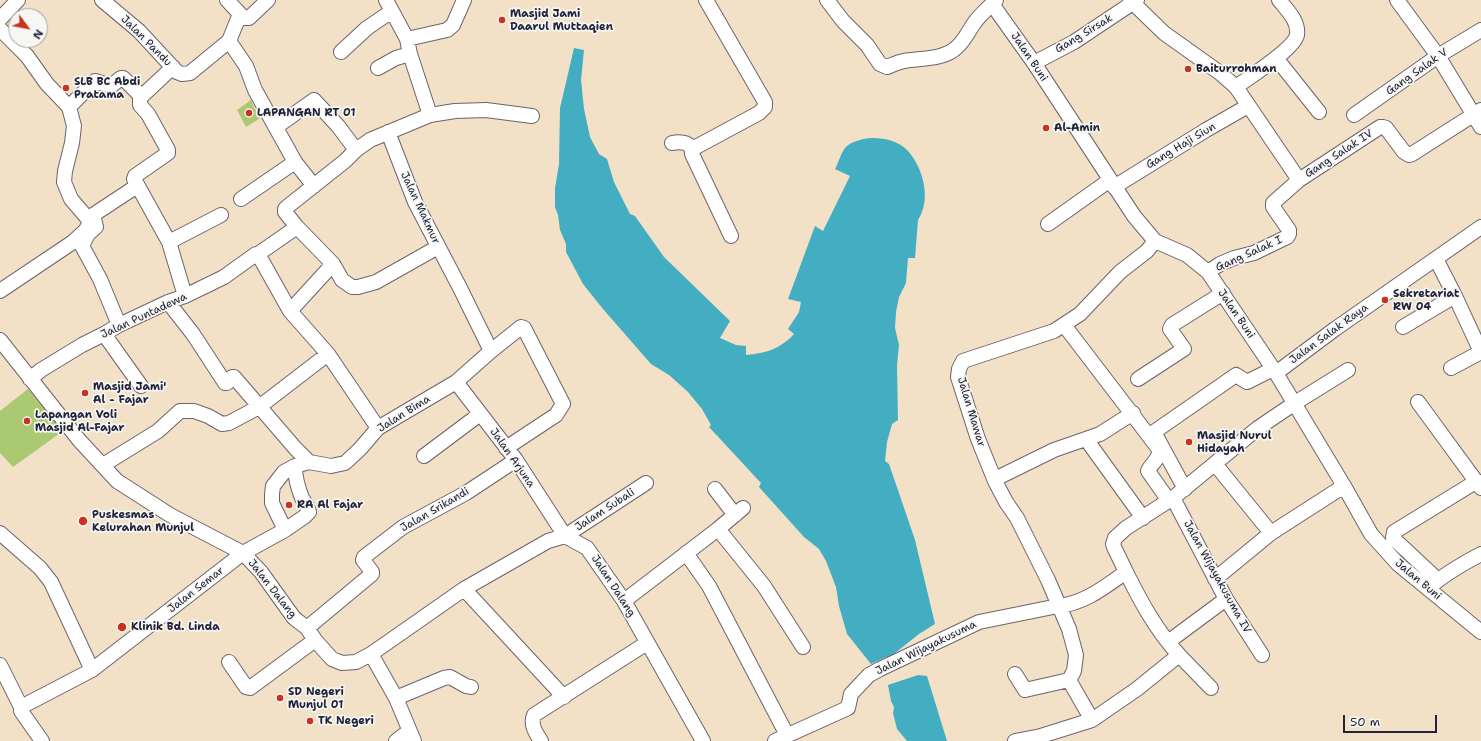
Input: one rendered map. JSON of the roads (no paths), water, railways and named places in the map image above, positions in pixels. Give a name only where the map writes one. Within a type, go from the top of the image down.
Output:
[{"type":"street","name":"Jalan Pandu","points":[[102,0],[139,31],[177,72],[182,74],[190,73],[229,41]]},
{"type":"street","points":[[227,0],[244,18],[249,18],[268,0]]},
{"type":"street","points":[[406,39],[447,30],[453,25],[464,0]]},
{"type":"street","points":[[692,151],[694,148],[759,113],[764,107],[765,102],[706,0]]},
{"type":"street","points":[[827,0],[843,21],[867,46],[880,64],[887,67],[902,61],[935,57],[948,53],[957,48],[982,13],[994,2]]},
{"type":"street","points":[[1236,88],[1276,58],[1294,41],[1297,36],[1295,22],[1280,0]]},
{"type":"street","points":[[1398,0],[1479,117]]},
{"type":"street","points":[[0,19],[16,1]]},
{"type":"street","points":[[1133,1],[1164,33],[1220,73],[1236,88],[1299,180]]},
{"type":"street","name":"Gang Sirsak","points":[[1034,63],[1074,42],[1133,1]]},
{"type":"street","name":"Jalan Buni","points":[[994,2],[1134,216],[1155,241],[1187,255],[1208,272],[1295,403],[1371,534],[1398,564],[1433,584],[1481,632]]},
{"type":"street","points":[[340,52],[389,6],[406,39],[430,115]]},
{"type":"street","points":[[240,14],[229,41],[246,66],[255,90],[295,162],[314,186]]},
{"type":"street","points":[[0,29],[27,56],[47,84],[69,107],[74,126],[64,182],[71,198],[89,220],[85,231],[73,242],[0,290]]},
{"type":"street","name":"Gang Salak V","points":[[1354,116],[1438,56],[1481,30]]},
{"type":"street","points":[[378,68],[396,58],[410,54]]},
{"type":"street","points":[[1276,58],[1320,112]]},
{"type":"street","points":[[173,67],[141,97],[140,105],[148,114],[168,150],[168,153],[135,176],[134,179],[169,242],[185,296]]},
{"type":"street","points":[[69,107],[92,82],[95,81],[111,86],[123,78],[141,97]]},
{"type":"street","points":[[276,127],[314,100],[338,126],[356,150]]},
{"type":"street","name":"Gang Haji Siun","points":[[1048,224],[1112,183],[1248,106]]},
{"type":"street","points":[[438,247],[376,282],[358,287],[352,287],[342,280],[333,264],[297,227],[285,212],[285,209],[370,140],[430,115],[455,111],[486,110],[532,116]]},
{"type":"street","name":"Gang Salak IV","points":[[1299,180],[1380,127],[1386,128],[1404,152],[1409,155],[1444,132],[1479,117]]},
{"type":"street","name":"Jalan Makmur","points":[[388,132],[415,202],[491,351]]},
{"type":"street","points":[[672,143],[681,141],[685,142],[692,151],[692,154],[731,236]]},
{"type":"street","points":[[241,199],[295,162]]},
{"type":"street","name":"Gang Salak I","points":[[1208,272],[1220,264],[1234,258],[1254,253],[1287,237],[1289,230],[1272,205],[1299,180]]},
{"type":"street","points":[[120,324],[100,279],[82,246],[88,234],[96,227],[92,216],[138,186]]},
{"type":"street","points":[[169,242],[221,215]]},
{"type":"street","name":"Jalan Puntadewa","points":[[30,379],[41,370],[120,324],[168,302],[185,296],[224,277],[297,227]]},
{"type":"street","name":"Jalan Salak Raya","points":[[1185,489],[1154,432],[1236,375],[1247,382],[1275,371],[1481,227]]},
{"type":"street","name":"Jalan Mawar","points":[[1069,680],[1074,671],[1076,655],[1069,629],[1048,580],[1017,518],[1006,502],[994,479],[978,439],[958,377],[960,364],[963,361],[1054,331],[1064,325],[1080,314],[1120,272],[1147,251],[1155,241]]},
{"type":"street","points":[[258,254],[290,311],[328,354],[378,428]]},
{"type":"street","points":[[1436,259],[1481,352],[1451,368]]},
{"type":"street","points":[[290,311],[333,264]]},
{"type":"street","points":[[1138,379],[1184,349],[1170,329],[1172,325],[1222,293]]},
{"type":"street","points":[[1403,327],[1455,296]]},
{"type":"street","points":[[168,302],[193,334],[225,383],[227,383],[232,377],[234,378],[309,462]]},
{"type":"street","points":[[994,479],[1054,450],[1100,434],[1133,413],[1064,325]]},
{"type":"street","points":[[456,382],[521,327],[524,328],[563,404],[556,415],[506,448]]},
{"type":"street","points":[[104,334],[141,386]]},
{"type":"street","name":"Jalan Dalang","points":[[0,340],[79,440],[117,480],[170,515],[243,553],[261,572],[294,618],[306,628],[332,659],[342,662],[356,662],[371,654],[464,588],[548,541],[565,536],[587,548],[624,600],[647,644],[703,741]]},
{"type":"street","points":[[103,465],[158,431],[180,411],[194,411],[208,416],[222,424],[229,423],[259,407],[328,354]]},
{"type":"street","points":[[1211,688],[1179,655],[1150,616],[1114,547],[1115,538],[1126,528],[1171,500],[1258,428],[1348,370]]},
{"type":"street","name":"Jalan Arjuna","points":[[456,382],[516,460],[565,536]]},
{"type":"street","name":"Jalan Bima","points":[[285,530],[272,503],[273,486],[284,472],[295,466],[309,462],[331,466],[345,463],[360,449],[378,428],[456,382]]},
{"type":"street","points":[[1418,402],[1479,485],[1394,532],[1393,538],[1433,584],[1481,554]]},
{"type":"street","name":"Jalan Wijayakusuma IV","points":[[1133,413],[1160,451],[1157,459],[1148,471],[1171,500],[1226,599],[1262,655]]},
{"type":"street","points":[[424,456],[480,414]]},
{"type":"street","points":[[1086,440],[1143,518]]},
{"type":"street","name":"Jalan Srikandi","points":[[306,628],[372,574],[363,560],[364,557],[403,527],[466,493],[516,460]]},
{"type":"street","points":[[1215,464],[1271,533]]},
{"type":"street","points":[[243,553],[285,530],[309,512],[300,492],[295,473],[295,466]]},
{"type":"street","name":"Jalam Subali","points":[[565,536],[646,483]]},
{"type":"street","points":[[1215,579],[1271,533],[1344,486]]},
{"type":"street","points":[[624,600],[739,512],[716,489]]},
{"type":"street","points":[[718,529],[764,586],[803,647]]},
{"type":"street","points":[[2,538],[40,568],[51,582],[92,670]]},
{"type":"street","name":"Jalan Semar","points":[[21,707],[92,670],[243,553]]},
{"type":"street","points":[[686,553],[709,586],[781,738]]},
{"type":"street","name":"Jalan Wijayakusuma","points":[[781,738],[825,720],[848,708],[851,694],[869,675],[979,622],[1068,605],[1082,600],[1126,572]]},
{"type":"street","points":[[464,588],[564,697]]},
{"type":"street","points":[[1168,642],[1226,599]]},
{"type":"street","points":[[229,662],[246,686],[250,688],[315,640]]},
{"type":"street","points":[[541,741],[533,726],[532,720],[534,715],[647,644]]},
{"type":"street","points":[[371,654],[396,698],[411,736],[396,741]]},
{"type":"street","points":[[1015,741],[1042,738],[1092,720],[1137,689],[1179,655]]},
{"type":"street","points":[[0,665],[21,707],[21,711],[42,741]]},
{"type":"street","points":[[1014,674],[1025,690],[1069,680],[1092,720]]},
{"type":"street","points":[[396,698],[444,678],[450,677],[466,686],[471,687]]},
{"type":"water","points":[[574,48],[584,50],[581,80],[584,109],[590,137],[599,154],[607,159],[614,182],[630,214],[635,216],[664,257],[730,321],[720,338],[736,345],[746,346],[746,355],[760,353],[778,347],[794,334],[788,329],[799,312],[801,302],[788,299],[815,226],[823,231],[850,176],[835,169],[846,147],[852,143],[868,138],[886,139],[897,143],[906,149],[917,164],[924,183],[925,193],[922,212],[918,220],[915,258],[908,258],[906,283],[899,297],[896,312],[895,328],[899,345],[897,365],[898,420],[892,424],[887,442],[885,461],[889,464],[915,540],[935,624],[919,634],[890,657],[886,657],[871,664],[847,634],[839,606],[836,587],[826,561],[819,549],[804,537],[759,487],[761,483],[709,427],[711,425],[702,409],[688,392],[669,375],[651,364],[603,309],[583,284],[566,252],[566,244],[560,230],[558,215],[555,207],[555,188],[559,164],[560,108]]},
{"type":"water","points":[[918,675],[927,676],[947,741],[907,741],[897,729],[893,713],[894,707],[891,701],[888,685]]},
{"type":"place","name":"Masjid Jami Daarul Muttaqien","points":[[502,20]]},
{"type":"place","name":"Baiturrohman","points":[[1188,69]]},
{"type":"place","name":"SLB BC Abdi Pratama","points":[[66,88]]},
{"type":"place","name":"LAPANGAN RT 01","points":[[249,113]]},
{"type":"place","name":"Al-Amin","points":[[1046,128]]},
{"type":"place","name":"Sekretariat RW 04","points":[[1385,300]]},
{"type":"place","name":"Masjid Jami' Al - Fajar","points":[[85,393]]},
{"type":"place","name":"Lapangan Voli Masjid Al-Fajar","points":[[27,421]]},
{"type":"place","name":"Masjid Nurul Hidayah","points":[[1189,442]]},
{"type":"place","name":"RA Al Fajar","points":[[289,505]]},
{"type":"place","name":"Puskesmas Kelurahan Munjul","points":[[83,521]]},
{"type":"place","name":"Klinik Bd. Linda","points":[[122,627]]},
{"type":"place","name":"SD Negeri Munjul 01","points":[[280,698]]},
{"type":"place","name":"TK Negeri","points":[[310,721]]}]
